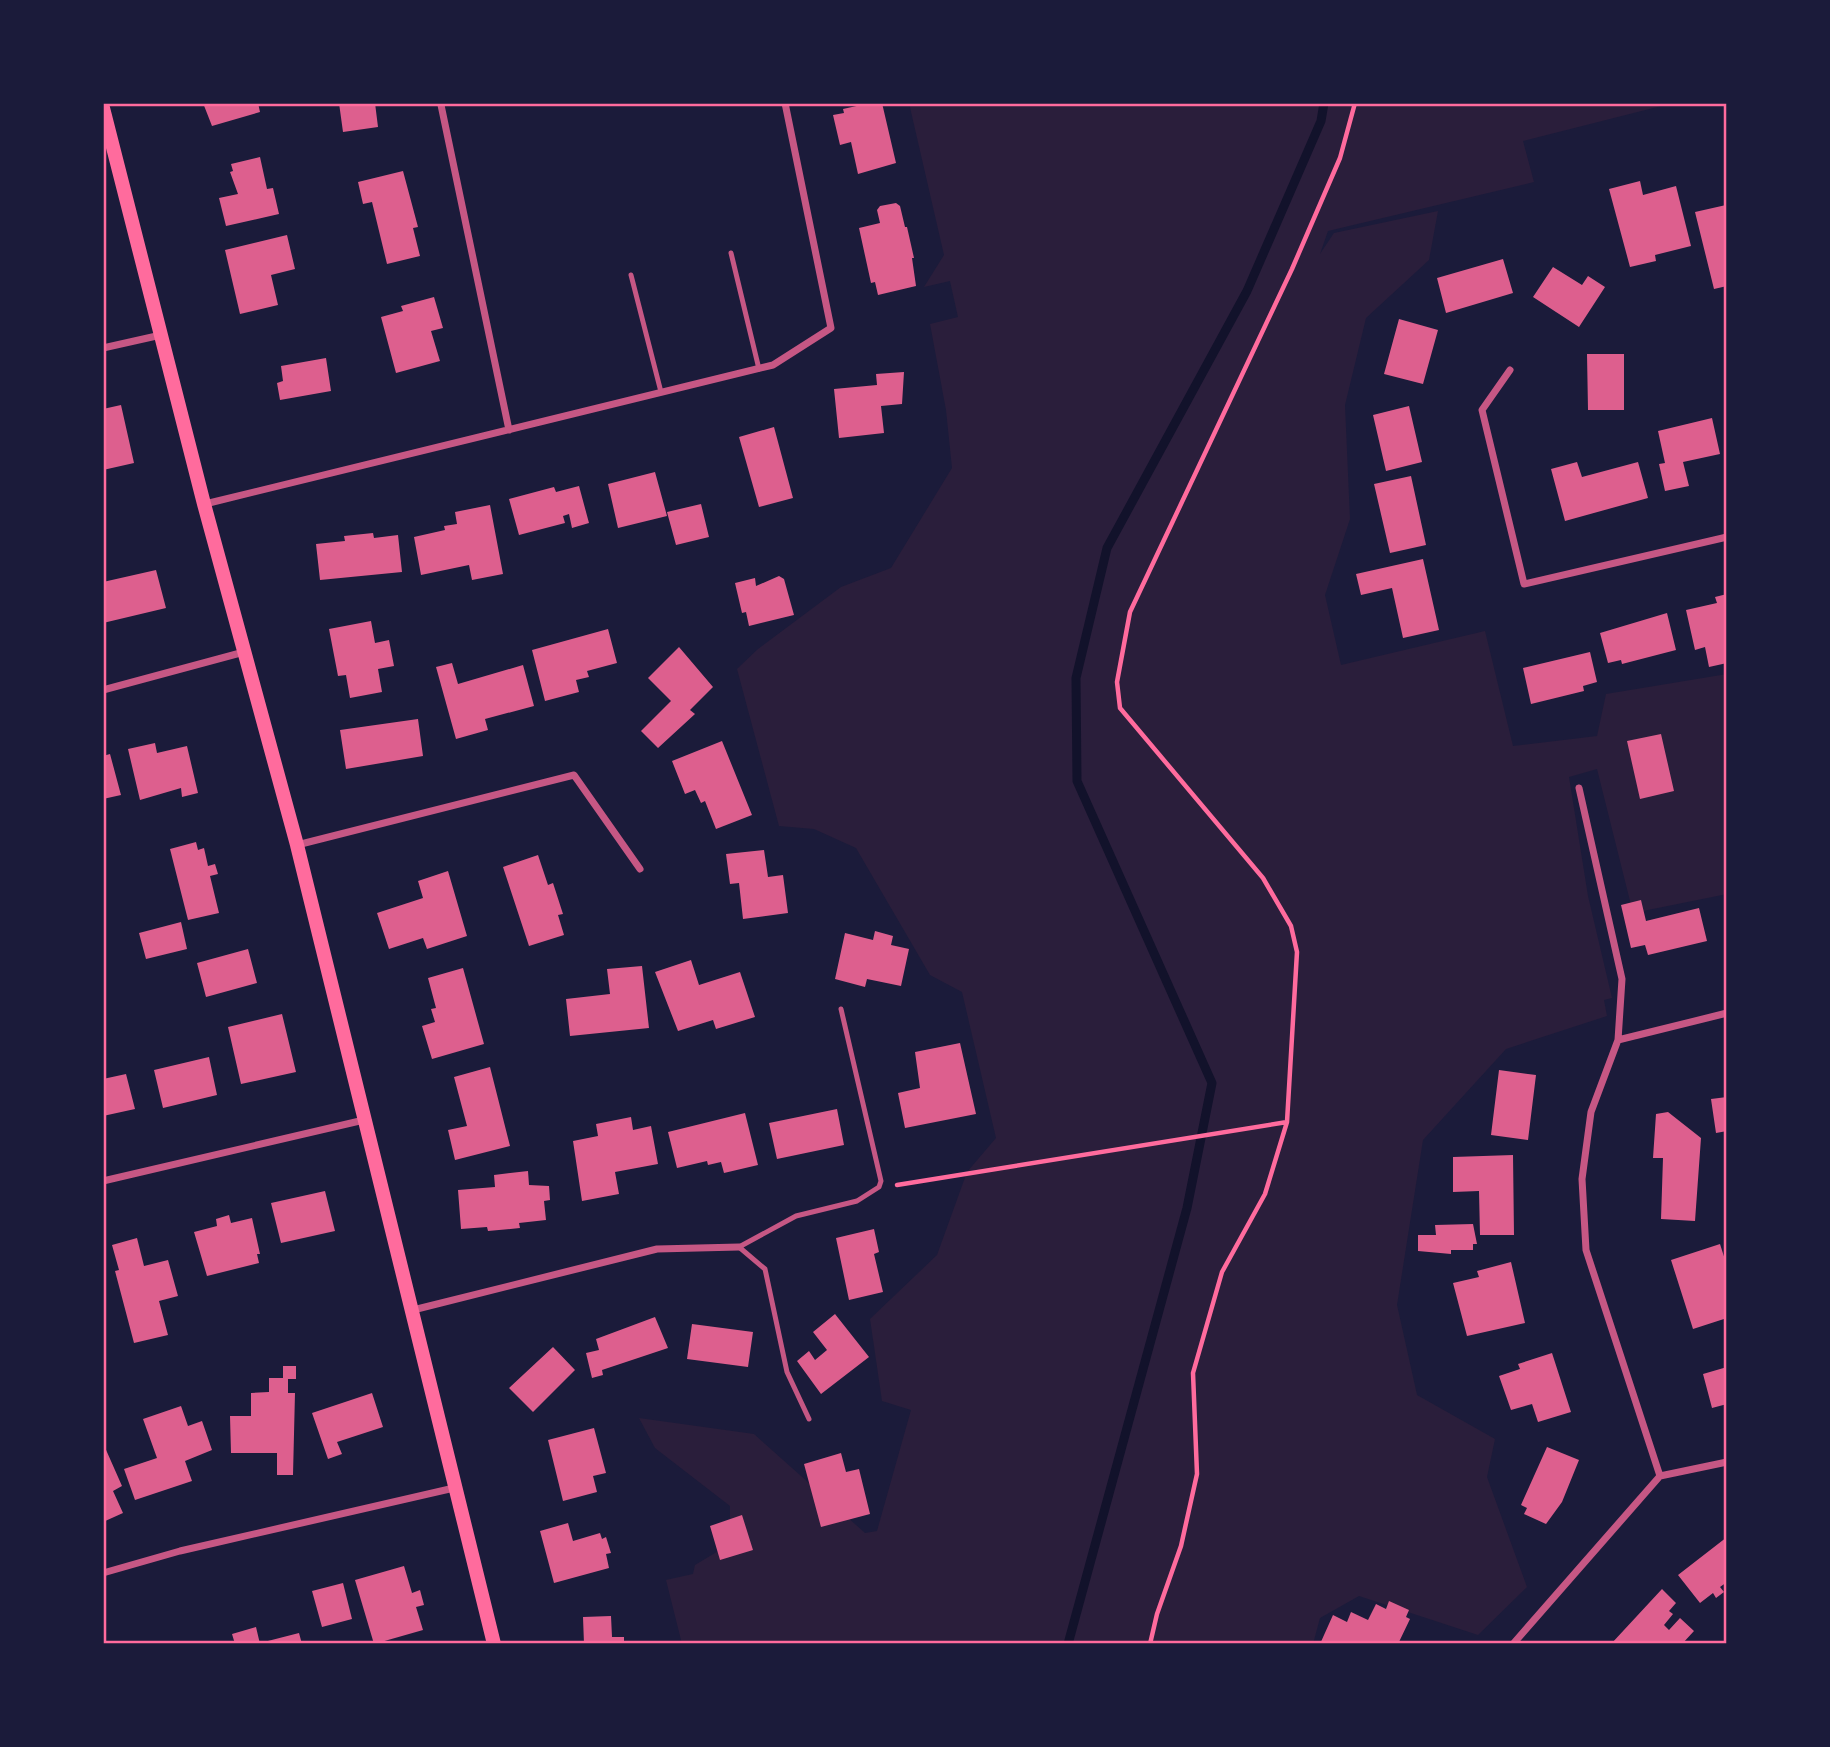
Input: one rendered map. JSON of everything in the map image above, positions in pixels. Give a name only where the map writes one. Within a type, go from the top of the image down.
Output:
[{"type":"main road","points":[[103,108],[204,504],[297,845],[494,1644]]},
{"type":"street","points":[[204,504],[760,369],[773,365],[831,328],[785,103]]},
{"type":"street","points":[[441,105],[509,430]]},
{"type":"street","points":[[103,348],[161,335]]},
{"type":"street","points":[[1510,370],[1482,410],[1524,584],[1727,537]]},
{"type":"street","points":[[103,690],[244,652]]},
{"type":"street","points":[[297,845],[573,775],[640,869]]},
{"type":"street","points":[[1579,788],[1622,979],[1618,1040],[1591,1112],[1582,1179],[1587,1250],[1661,1476]]},
{"type":"street","points":[[1618,1040],[1727,1013]]},
{"type":"street","points":[[103,1181],[364,1120]]},
{"type":"street","points":[[413,1310],[657,1250],[739,1247]]},
{"type":"street","points":[[1513,1644],[1661,1476],[1727,1462]]},
{"type":"street","points":[[103,1573],[180,1551],[454,1488]]},
{"type":"lane","points":[[731,253],[760,369]]},
{"type":"lane","points":[[631,275],[661,392]]},
{"type":"lane","points":[[809,1419],[787,1372],[765,1269],[739,1247],[765,1230],[796,1216],[857,1200],[879,1188],[881,1181],[841,1009]]},
{"type":"path","points":[[1150,1644],[1157,1614],[1181,1546],[1197,1474],[1193,1373],[1222,1272],[1265,1194],[1287,1122],[1297,952],[1291,926],[1263,878],[1120,708],[1117,682],[1130,612],[1292,269],[1340,158],[1356,103]]},
{"type":"path","points":[[879,1188],[1287,1122]]},
{"type":"shaded area","points":[[909,103],[1673,103],[1523,141],[1534,182],[1328,231],[1320,254],[1334,233],[1438,211],[1429,260],[1366,318],[1345,405],[1350,519],[1325,595],[1341,665],[1485,631],[1513,746],[1597,736],[1606,694],[1727,674],[1727,894],[1633,913],[1597,769],[1569,777],[1588,896],[1612,998],[1604,1000],[1607,1016],[1506,1049],[1423,1140],[1397,1305],[1417,1395],[1495,1439],[1487,1477],[1527,1587],[1478,1635],[1359,1596],[1320,1618],[1313,1644],[682,1644],[666,1580],[693,1574],[695,1565],[730,1544],[730,1506],[655,1448],[639,1418],[754,1434],[865,1533],[877,1531],[911,1410],[882,1401],[870,1319],[937,1255],[967,1172],[996,1138],[962,992],[930,975],[856,848],[814,829],[779,826],[737,669],[758,649],[841,587],[891,568],[952,468],[946,410],[930,324],[958,317],[950,281],[924,287],[944,255]]},
{"type":"building","points":[[203,103],[258,103],[260,112],[212,126]]},
{"type":"building","points":[[339,103],[375,103],[378,127],[343,132]]},
{"type":"building","points":[[882,103],[896,163],[858,174],[851,142],[840,145],[833,115],[844,113],[843,109]]},
{"type":"building","points":[[260,157],[267,189],[273,188],[279,214],[226,226],[219,198],[238,194],[230,172],[233,171],[231,164]]},
{"type":"building","points":[[403,171],[418,227],[413,228],[420,256],[387,264],[372,202],[363,204],[358,182]]},
{"type":"building","points":[[1640,181],[1643,195],[1676,186],[1691,246],[1655,255],[1656,261],[1630,267],[1609,189]]},
{"type":"building","points":[[896,203],[900,206],[907,227],[914,258],[916,286],[878,295],[875,282],[871,283],[859,228],[880,223],[877,210],[880,206]]},
{"type":"building","points":[[1726,205],[1727,286],[1714,289],[1695,212]]},
{"type":"building","points":[[287,235],[295,269],[271,275],[278,305],[240,314],[225,250]]},
{"type":"building","points":[[1503,259],[1513,293],[1446,313],[1437,278]]},
{"type":"building","points":[[1553,267],[1582,285],[1588,276],[1605,287],[1579,327],[1533,297]]},
{"type":"building","points":[[434,297],[443,328],[431,331],[440,361],[396,373],[381,317],[403,311],[401,306]]},
{"type":"building","points":[[1399,319],[1438,330],[1423,384],[1384,374]]},
{"type":"building","points":[[1587,354],[1624,354],[1624,410],[1588,410]]},
{"type":"building","points":[[326,358],[331,391],[280,400],[277,383],[283,381],[281,366]]},
{"type":"building","points":[[904,372],[902,404],[881,406],[884,433],[839,438],[834,389],[877,385],[876,374]]},
{"type":"building","points":[[121,405],[134,463],[103,470],[103,409]]},
{"type":"building","points":[[1409,406],[1422,462],[1386,471],[1373,415]]},
{"type":"building","points":[[1712,418],[1720,454],[1683,462],[1689,486],[1665,491],[1659,464],[1665,463],[1658,431]]},
{"type":"building","points":[[774,427],[793,498],[759,507],[739,437]]},
{"type":"building","points":[[1577,462],[1582,477],[1638,462],[1648,498],[1565,521],[1551,469]]},
{"type":"building","points":[[655,472],[667,516],[618,528],[608,484]]},
{"type":"building","points":[[1411,476],[1426,545],[1390,553],[1374,484]]},
{"type":"building","points":[[579,486],[589,523],[572,528],[569,514],[563,516],[565,523],[519,535],[509,499],[554,487],[556,492]]},
{"type":"building","points":[[701,504],[709,537],[676,545],[667,512]]},
{"type":"building","points":[[490,505],[503,574],[472,580],[469,565],[421,575],[414,537],[445,530],[444,526],[457,524],[455,512]]},
{"type":"building","points":[[373,533],[374,538],[398,535],[402,572],[320,580],[316,544],[345,541],[344,536]]},
{"type":"building","points":[[1423,559],[1439,630],[1403,638],[1392,588],[1361,595],[1356,574]]},
{"type":"building","points":[[156,570],[166,608],[103,623],[103,582]]},
{"type":"building","points":[[779,576],[784,579],[794,615],[749,626],[746,612],[742,613],[735,583],[755,578],[756,586]]},
{"type":"building","points":[[1727,594],[1727,663],[1709,667],[1705,647],[1695,650],[1686,610],[1717,603],[1715,597]]},
{"type":"building","points":[[1667,613],[1676,650],[1622,664],[1621,660],[1608,663],[1600,633]]},
{"type":"building","points":[[371,621],[375,643],[389,640],[394,666],[378,669],[382,692],[350,698],[346,675],[338,676],[329,629]]},
{"type":"building","points":[[608,629],[617,663],[587,671],[589,677],[576,680],[579,692],[545,701],[532,650]]},
{"type":"building","points":[[679,647],[713,687],[690,710],[695,714],[658,748],[641,731],[671,701],[648,678]]},
{"type":"building","points":[[1590,652],[1597,682],[1583,686],[1584,691],[1531,704],[1523,668]]},
{"type":"building","points":[[452,663],[458,684],[523,665],[534,706],[485,719],[488,730],[456,739],[436,667]]},
{"type":"building","points":[[418,719],[423,756],[346,769],[340,730]]},
{"type":"building","points":[[1661,734],[1674,791],[1640,799],[1627,741]]},
{"type":"building","points":[[722,741],[752,815],[716,829],[705,801],[701,803],[695,790],[685,794],[672,761]]},
{"type":"building","points":[[155,743],[157,753],[187,746],[198,793],[182,797],[181,788],[140,800],[128,749]]},
{"type":"building","points":[[110,754],[121,795],[103,799],[103,756]]},
{"type":"building","points":[[196,842],[198,850],[204,848],[208,866],[215,864],[218,874],[210,876],[219,913],[188,920],[170,849]]},
{"type":"building","points":[[764,850],[768,877],[783,875],[788,913],[743,919],[739,883],[730,884],[726,854]]},
{"type":"building","points":[[538,855],[548,885],[553,883],[563,914],[558,915],[564,935],[529,946],[503,867]]},
{"type":"building","points":[[448,871],[467,936],[427,949],[423,938],[389,949],[377,913],[423,898],[418,881]]},
{"type":"building","points":[[1641,900],[1646,921],[1699,908],[1707,941],[1648,955],[1645,945],[1631,948],[1621,905]]},
{"type":"building","points":[[181,922],[187,949],[146,959],[139,933]]},
{"type":"building","points":[[875,931],[893,936],[891,945],[909,949],[901,986],[867,979],[865,987],[835,979],[845,933],[873,940]]},
{"type":"building","points":[[248,949],[257,983],[206,997],[197,963]]},
{"type":"building","points":[[691,960],[699,985],[740,972],[755,1017],[716,1029],[713,1020],[678,1031],[655,972]]},
{"type":"building","points":[[642,966],[649,1028],[570,1036],[566,999],[610,994],[607,969]]},
{"type":"building","points":[[463,968],[484,1044],[432,1059],[422,1026],[435,1022],[431,1009],[436,1008],[428,978]]},
{"type":"building","points":[[282,1014],[296,1072],[241,1084],[228,1027]]},
{"type":"building","points":[[960,1043],[976,1114],[905,1128],[898,1093],[920,1088],[915,1052]]},
{"type":"building","points":[[209,1057],[217,1095],[163,1108],[154,1070]]},
{"type":"building","points":[[490,1067],[510,1146],[455,1160],[448,1130],[467,1126],[454,1077]]},
{"type":"building","points":[[1499,1070],[1536,1075],[1528,1140],[1491,1135]]},
{"type":"building","points":[[126,1074],[135,1109],[103,1116],[103,1079]]},
{"type":"building","points":[[1727,1097],[1727,1131],[1716,1133],[1711,1099]]},
{"type":"building","points":[[837,1109],[844,1145],[777,1159],[769,1123]]},
{"type":"building","points":[[1668,1112],[1701,1138],[1695,1221],[1661,1219],[1663,1158],[1653,1158],[1656,1114]]},
{"type":"building","points":[[745,1113],[758,1165],[724,1173],[721,1162],[708,1165],[707,1161],[677,1168],[668,1132]]},
{"type":"building","points":[[631,1117],[633,1130],[651,1126],[658,1164],[615,1172],[619,1194],[582,1201],[573,1141],[598,1136],[596,1124]]},
{"type":"building","points":[[1513,1155],[1514,1235],[1480,1235],[1479,1191],[1453,1192],[1453,1157]]},
{"type":"building","points":[[528,1171],[529,1185],[549,1186],[550,1200],[544,1201],[546,1220],[519,1223],[520,1228],[488,1231],[487,1227],[461,1229],[458,1190],[495,1187],[494,1175]]},
{"type":"building","points":[[325,1191],[335,1231],[281,1243],[271,1203]]},
{"type":"building","points":[[229,1215],[231,1223],[252,1218],[260,1254],[257,1254],[259,1263],[207,1276],[194,1232],[217,1226],[216,1219]]},
{"type":"building","points":[[1473,1224],[1477,1244],[1473,1244],[1473,1250],[1451,1250],[1451,1254],[1418,1251],[1418,1235],[1436,1235],[1435,1225]]},
{"type":"building","points":[[874,1229],[879,1252],[874,1254],[883,1292],[849,1300],[836,1238]]},
{"type":"building","points":[[137,1238],[144,1266],[168,1260],[178,1296],[159,1301],[168,1335],[134,1343],[115,1271],[119,1270],[112,1245]]},
{"type":"building","points":[[1720,1244],[1727,1266],[1727,1318],[1693,1329],[1671,1260]]},
{"type":"building","points":[[1511,1262],[1525,1323],[1467,1336],[1453,1283],[1479,1277],[1477,1271]]},
{"type":"building","points":[[835,1314],[869,1357],[821,1394],[797,1361],[809,1351],[815,1360],[827,1350],[813,1332]]},
{"type":"building","points":[[655,1317],[668,1348],[602,1370],[603,1375],[592,1378],[586,1353],[599,1350],[596,1339]]},
{"type":"building","points":[[692,1324],[753,1332],[748,1367],[687,1359]]},
{"type":"building","points":[[553,1347],[575,1370],[533,1412],[509,1388]]},
{"type":"building","points":[[1552,1353],[1571,1412],[1538,1422],[1532,1404],[1511,1410],[1499,1376],[1520,1369],[1518,1364]]},
{"type":"building","points":[[283,1366],[296,1366],[296,1379],[288,1379],[288,1393],[295,1393],[293,1475],[277,1475],[277,1453],[231,1453],[230,1416],[251,1416],[251,1393],[269,1392],[269,1378],[283,1378]]},
{"type":"building","points":[[1727,1367],[1727,1404],[1712,1408],[1703,1374]]},
{"type":"building","points":[[372,1393],[383,1427],[337,1442],[342,1454],[328,1459],[312,1413]]},
{"type":"building","points":[[181,1406],[188,1426],[202,1421],[212,1450],[185,1461],[192,1481],[135,1500],[124,1469],[157,1458],[143,1419]]},
{"type":"building","points":[[594,1428],[606,1473],[593,1476],[597,1492],[563,1501],[548,1440]]},
{"type":"building","points":[[103,1443],[122,1486],[113,1491],[123,1513],[103,1522]]},
{"type":"building","points":[[1547,1447],[1579,1460],[1562,1502],[1546,1524],[1524,1514],[1527,1508],[1521,1505]]},
{"type":"building","points":[[841,1453],[846,1472],[859,1469],[870,1514],[821,1527],[804,1464]]},
{"type":"building","points":[[742,1515],[753,1550],[720,1560],[710,1526]]},
{"type":"building","points":[[568,1523],[573,1541],[600,1533],[602,1539],[606,1537],[611,1553],[606,1554],[609,1568],[554,1583],[540,1531]]},
{"type":"building","points":[[1727,1537],[1727,1582],[1720,1587],[1724,1592],[1716,1598],[1713,1593],[1700,1603],[1678,1575]]},
{"type":"building","points":[[404,1566],[412,1593],[420,1590],[424,1605],[416,1607],[423,1630],[374,1644],[355,1580]]},
{"type":"building","points":[[343,1583],[352,1619],[322,1627],[312,1591]]},
{"type":"building","points":[[1662,1589],[1676,1603],[1669,1611],[1673,1614],[1664,1625],[1669,1630],[1680,1618],[1694,1631],[1682,1644],[1611,1644]]},
{"type":"building","points":[[1389,1601],[1409,1610],[1406,1617],[1410,1619],[1398,1644],[1320,1644],[1333,1615],[1347,1622],[1351,1612],[1368,1620],[1376,1604],[1386,1609]]},
{"type":"building","points":[[611,1616],[612,1637],[624,1637],[624,1644],[584,1644],[583,1617]]},
{"type":"building","points":[[256,1627],[260,1644],[235,1644],[232,1634]]},
{"type":"building","points":[[299,1633],[302,1644],[260,1644],[260,1643]]},
{"type":"waterway","points":[[1068,1644],[1187,1208],[1212,1083],[1077,781],[1076,678],[1107,548],[1247,291],[1321,121],[1324,103]]}]
